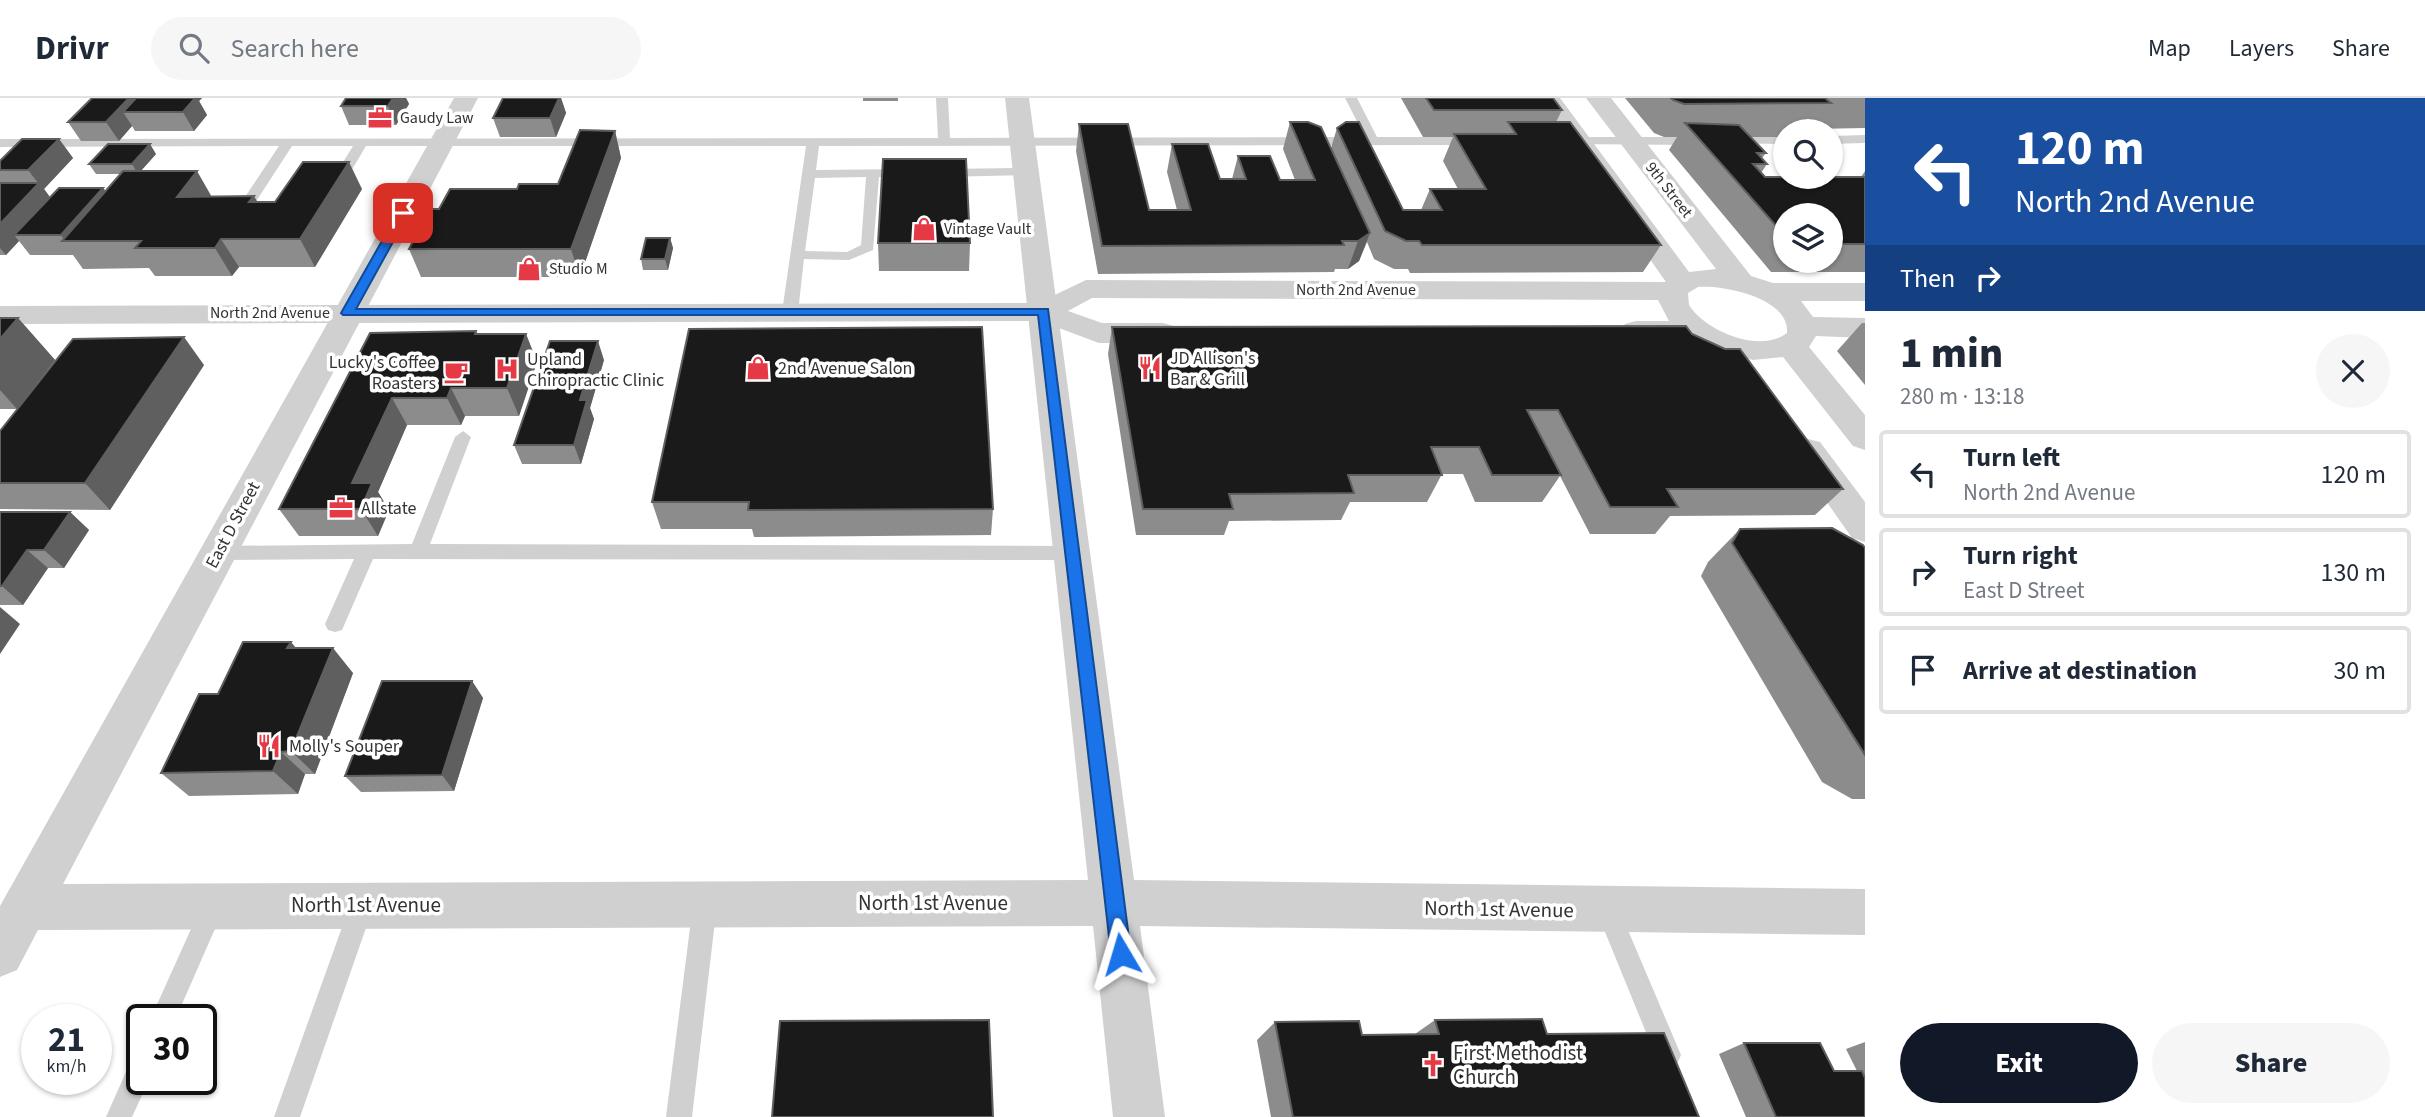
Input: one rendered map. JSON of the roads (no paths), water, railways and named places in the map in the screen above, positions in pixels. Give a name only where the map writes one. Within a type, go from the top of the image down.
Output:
[{"type":"street","name":"East D Street","points":[[0,953],[13,907],[219,553],[466,98]]},
{"type":"street","points":[[1017,98],[1139,1117]]},
{"type":"street","points":[[1548,98],[1678,287],[1675,307],[1698,331],[1730,345],[1765,351],[1796,336],[1865,328]]},
{"type":"street","name":"9th Street","points":[[1598,98],[1740,281]]},
{"type":"street","name":"North 2nd Avenue","points":[[1043,312],[1086,289],[1678,287],[1711,277],[1740,281],[1769,292]]},
{"type":"street","points":[[1769,292],[1865,292]]},
{"type":"street","points":[[1769,292],[1792,309],[1796,336],[1865,438]]},
{"type":"street","name":"North 2nd Avenue","points":[[0,315],[1043,312],[1099,333],[1195,333]]},
{"type":"street","points":[[1604,331],[1698,331]]},
{"type":"street","points":[[1730,345],[1754,377]]},
{"type":"street","points":[[1793,431],[1865,528]]},
{"type":"street","name":"North 1st Avenue","points":[[13,907],[1115,903],[1865,912]]},
{"type":"lane","points":[[942,98],[944,141]]},
{"type":"lane","points":[[1351,98],[1373,141]]},
{"type":"lane","points":[[1843,139],[1865,139]]},
{"type":"lane","points":[[1551,141],[1773,140]]},
{"type":"lane","points":[[248,203],[289,141]]},
{"type":"lane","points":[[339,180],[363,141]]},
{"type":"lane","points":[[0,143],[1496,141]]},
{"type":"lane","points":[[790,312],[813,142]]},
{"type":"lane","points":[[809,174],[1026,172]]},
{"type":"lane","points":[[797,255],[849,256],[868,247],[873,173]]},
{"type":"lane","points":[[418,551],[463,437]]},
{"type":"lane","points":[[335,624],[367,551]]},
{"type":"lane","points":[[219,553],[1072,553]]},
{"type":"lane","points":[[679,1117],[705,903]]},
{"type":"lane","points":[[287,1117],[362,904]]},
{"type":"lane","points":[[169,1004],[213,905]]},
{"type":"lane","points":[[1608,911],[1678,1078]]},
{"type":"lane","points":[[119,1117],[129,1095]]},
{"type":"place","name":"Gaudy Law","points":[[380,118]]},
{"type":"place","name":"Vintage Vault","points":[[924,229]]},
{"type":"place","name":"Studio M","points":[[529,269]]},
{"type":"place","name":"2nd Avenue Salon","points":[[758,368]]},
{"type":"place","name":"JD Allison's Bar & Grill","points":[[1150,368]]},
{"type":"place","name":"Upland Chiropractic Clinic","points":[[507,369]]},
{"type":"place","name":"Lucky's Coffee Roasters","points":[[456,372]]},
{"type":"place","name":"Allstate","points":[[341,508]]},
{"type":"place","name":"Molly's Souper","points":[[269,746]]},
{"type":"place","name":"First Methodist Church","points":[[1433,1065]]}]
